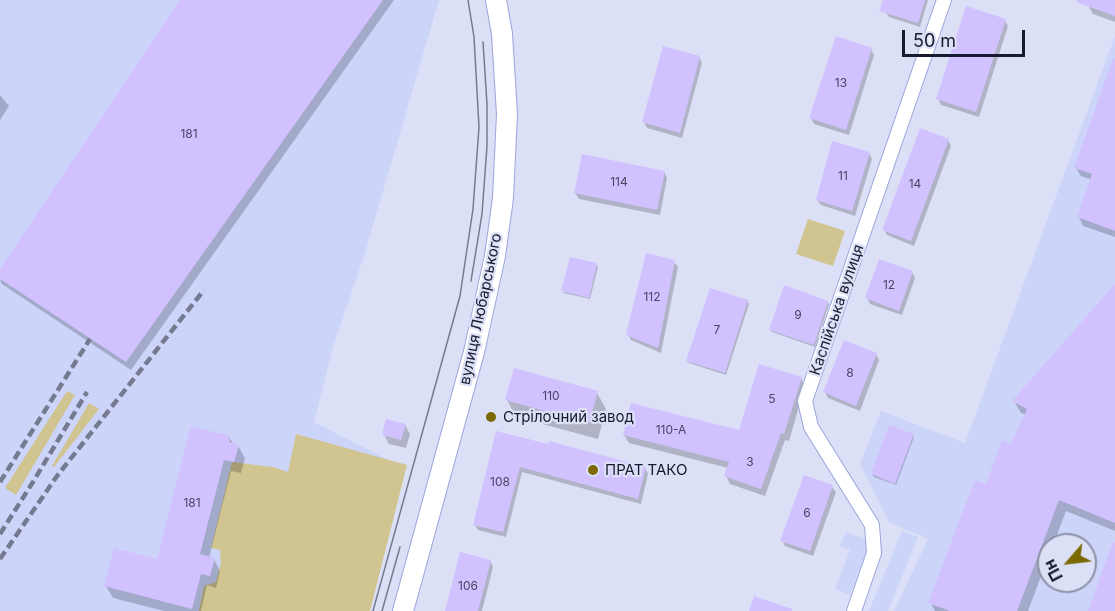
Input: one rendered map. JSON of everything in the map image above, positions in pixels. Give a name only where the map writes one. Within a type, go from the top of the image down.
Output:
[{"type":"main road","name":"вулиця Любарського","points":[[403,611],[474,352],[498,233],[503,198],[507,114],[503,53],[496,0]]},
{"type":"street","name":"Каспійська вулиця","points":[[854,611],[874,553],[872,525],[811,427],[805,400],[944,0]]},
{"type":"shaded area","points":[[0,0],[439,0],[364,256],[333,347],[314,422],[394,463],[352,611],[0,611]]},
{"type":"shaded area","points":[[1115,36],[1115,611],[894,611],[928,539],[889,522],[860,464],[881,411],[965,443]]},
{"type":"shaded area","points":[[808,219],[845,231],[833,266],[796,254]]},
{"type":"shaded area","points":[[67,391],[75,395],[16,495],[5,488]]},
{"type":"shaded area","points":[[89,403],[99,409],[54,467],[52,466]]},
{"type":"shaded area","points":[[296,434],[407,465],[370,611],[199,611],[204,586],[216,582],[221,563],[220,550],[211,548],[232,462],[273,467],[288,472]]},
{"type":"shaded area","points":[[902,531],[918,537],[888,611],[869,611]]},
{"type":"shaded area","points":[[846,532],[870,541],[850,595],[835,589],[850,550],[840,546]]},
{"type":"building","points":[[180,0],[383,0],[126,362],[0,279],[0,269]]},
{"type":"building","points":[[883,0],[925,0],[918,23],[879,11]]},
{"type":"building","points":[[1077,0],[1115,0],[1115,16],[1076,2]]},
{"type":"building","points":[[966,6],[1006,19],[976,112],[936,99]]},
{"type":"building","points":[[836,36],[872,48],[846,130],[809,118]]},
{"type":"building","points":[[663,46],[700,56],[680,133],[642,122]]},
{"type":"building","points":[[1113,59],[1115,60],[1115,231],[1077,217],[1092,174],[1074,168]]},
{"type":"building","points":[[920,128],[949,139],[911,241],[882,230]]},
{"type":"building","points":[[832,141],[870,152],[852,211],[816,200]]},
{"type":"building","points":[[582,154],[665,171],[657,210],[574,193]]},
{"type":"building","points":[[646,253],[675,260],[658,348],[626,335]]},
{"type":"building","points":[[570,257],[597,263],[589,298],[561,291]]},
{"type":"building","points":[[879,259],[913,271],[899,311],[865,298]]},
{"type":"building","points":[[1115,284],[1115,523],[1059,500],[1047,533],[1037,533],[1037,558],[1017,611],[950,611],[928,603],[975,480],[986,484],[1002,440],[1011,444],[1027,409],[1012,401]]},
{"type":"building","points":[[784,285],[828,301],[814,345],[769,330]]},
{"type":"building","points":[[710,288],[748,300],[725,373],[686,361]]},
{"type":"building","points":[[844,340],[877,353],[856,406],[823,392]]},
{"type":"building","points":[[759,364],[802,377],[784,434],[781,433],[761,489],[724,476],[729,462],[623,435],[631,403],[739,430]]},
{"type":"building","points":[[514,368],[598,391],[589,423],[505,400]]},
{"type":"building","points":[[386,419],[406,424],[401,440],[382,435]]},
{"type":"building","points":[[889,425],[914,434],[895,484],[871,474]]},
{"type":"building","points":[[191,426],[230,436],[229,442],[239,445],[234,462],[224,460],[200,554],[215,558],[210,576],[201,574],[192,609],[104,586],[114,548],[157,559]]},
{"type":"building","points":[[496,431],[548,444],[549,441],[646,467],[638,499],[520,467],[503,532],[473,525]]},
{"type":"building","points":[[804,475],[833,485],[810,551],[780,541]]},
{"type":"building","points":[[1113,542],[1115,543],[1115,611],[1088,611],[1095,593],[1097,593],[1097,586]]},
{"type":"building","points":[[460,552],[491,560],[478,611],[445,611]]},
{"type":"building","points":[[754,596],[792,609],[792,611],[749,611]]},
{"type":"tram line","points":[[373,611],[460,296],[473,209],[479,127],[474,37],[468,0]]},
{"type":"tram line","points":[[471,281],[482,214],[487,146],[483,42]]},
{"type":"tram line","points":[[382,611],[400,547]]},
{"type":"railway","points":[[0,559],[57,476],[204,290]]},
{"type":"railway","points":[[0,482],[90,339]]},
{"type":"railway","points":[[0,534],[87,392]]},
{"type":"place","name":"Стрілочний завод","points":[[491,417]]},
{"type":"place","name":"ПРАТ ТАКО","points":[[593,470]]}]
